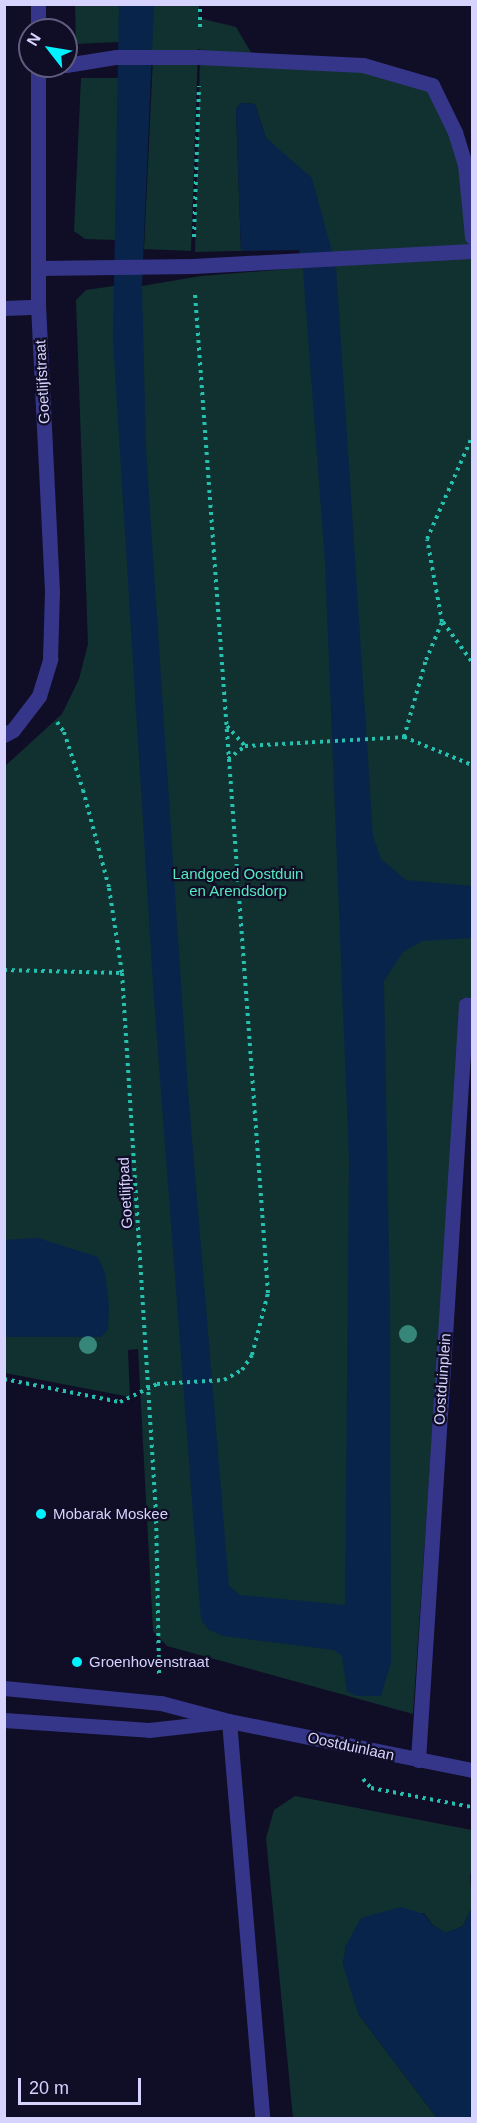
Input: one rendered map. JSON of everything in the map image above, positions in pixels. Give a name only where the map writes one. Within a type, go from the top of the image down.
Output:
[{"type":"street","points":[[78,63],[116,57],[200,57],[363,65],[432,85],[455,132],[465,164],[472,237]]},
{"type":"street","name":"Goetlijfstraat","points":[[38,78],[38,307],[52,591],[50,659],[39,696]]},
{"type":"street","points":[[39,268],[193,266],[472,250]]},
{"type":"street","points":[[4,308],[38,307]]},
{"type":"street","points":[[4,735],[13,729],[39,696]]},
{"type":"street","name":"Oostduinplein","points":[[418,1760],[466,1005],[472,1005]]},
{"type":"street","name":"Oostduinlaan","points":[[4,1688],[161,1703],[229,1721],[472,1770]]},
{"type":"street","name":"Oostduinlaan","points":[[4,1720],[148,1730],[229,1721]]},
{"type":"street","points":[[229,1721],[262,2118]]},
{"type":"path","points":[[4,1379],[120,1402],[157,1384],[224,1380],[242,1370],[252,1354],[268,1293],[193,266],[200,57]]},
{"type":"path","points":[[472,437],[427,539],[442,622],[472,662]]},
{"type":"path","points":[[404,737],[426,660],[442,622]]},
{"type":"path","name":"Goetlijfpad","points":[[39,696],[64,732],[83,790],[109,888],[122,973],[149,1388],[161,1703]]},
{"type":"path","points":[[226,726],[245,746]]},
{"type":"path","points":[[228,759],[245,746],[328,739],[404,737],[472,765]]},
{"type":"path","points":[[4,970],[122,973]]},
{"type":"green space","points":[[75,5],[199,5],[199,18],[236,27],[255,59],[198,49],[191,251],[144,249],[153,58],[155,56],[120,42],[78,44],[78,18],[75,18]]},
{"type":"green space","name":"Landgoed Oostduin en Arendsdorp","points":[[200,58],[364,67],[432,87],[453,133],[472,244],[472,998],[462,998],[413,1714],[167,1646],[153,1631],[138,1349],[128,1350],[130,1397],[5,1373],[4,767],[62,714],[79,679],[88,644],[76,300],[86,290],[113,286],[142,286],[201,276],[336,265],[279,150],[266,138],[255,104],[241,103],[236,109],[241,251],[195,252]]},
{"type":"green space","points":[[81,78],[119,78],[116,240],[85,239],[74,231]]},
{"type":"green space","points":[[295,1796],[472,1830],[472,1871],[470,1875],[472,1908],[463,1926],[446,1933],[433,1925],[424,1913],[346,1945],[343,1964],[359,2015],[437,2118],[293,2118],[266,1838],[274,1810]]},
{"type":"water","points":[[119,5],[154,5],[142,286],[146,449],[188,1090],[229,1586],[240,1595],[345,1605],[349,1159],[325,562],[303,270],[299,250],[241,251],[236,109],[241,103],[255,104],[266,138],[312,178],[336,266],[373,836],[381,859],[406,880],[472,886],[472,938],[422,941],[403,952],[384,981],[390,1311],[391,1663],[381,1696],[356,1696],[347,1691],[342,1656],[334,1650],[223,1636],[209,1630],[201,1620],[154,999],[113,341]]},
{"type":"water","points":[[38,1238],[98,1257],[105,1273],[109,1305],[108,1329],[101,1337],[5,1337],[5,1240]]},
{"type":"water","points":[[401,1907],[424,1914],[433,1925],[446,1933],[463,1926],[472,1908],[472,2118],[437,2118],[359,2015],[343,1964],[346,1945],[361,1918]]},
{"type":"place","name":"Mobarak Moskee","points":[[41,1514]]},
{"type":"place","name":"Groenhovenstraat","points":[[77,1662]]}]
